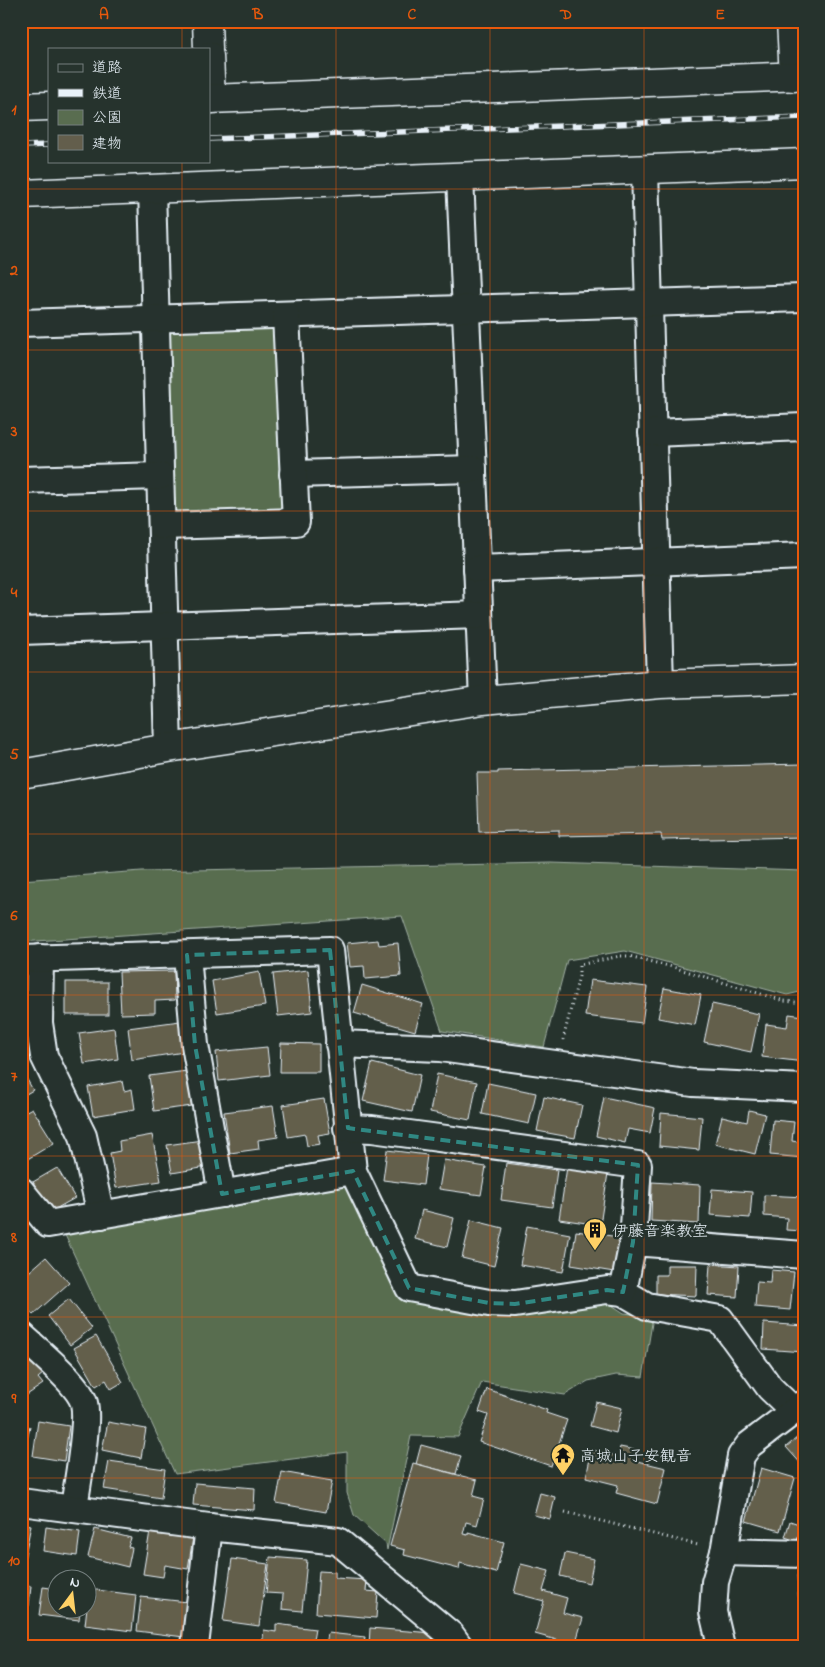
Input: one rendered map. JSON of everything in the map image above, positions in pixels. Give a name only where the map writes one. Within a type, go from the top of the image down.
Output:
[{"type":"street","points":[[207,21],[208,48]]},
{"type":"street","points":[[210,99],[799,76],[791,21]]},
{"type":"street","points":[[21,107],[48,106]]},
{"type":"street","points":[[21,194],[804,163]]},
{"type":"street","points":[[645,170],[660,684]]},
{"type":"street","points":[[460,177],[483,700]]},
{"type":"street","points":[[152,189],[168,748]]},
{"type":"street","points":[[21,323],[804,298]]},
{"type":"street","points":[[162,526],[296,522],[286,315]]},
{"type":"street","points":[[652,433],[804,427]]},
{"type":"street","points":[[293,474],[473,469]]},
{"type":"street","points":[[21,480],[160,476]]},
{"type":"street","points":[[477,569],[656,560],[804,556]]},
{"type":"street","points":[[21,631],[479,615]]},
{"type":"street","points":[[21,774],[168,748],[483,700],[660,684],[804,679]]},
{"type":"street","points":[[101,1215],[83,1136],[44,1056],[30,958],[330,950],[353,1171],[409,1288],[489,1303],[515,1304],[606,1290],[623,1292],[647,1306],[720,1319],[770,1388],[799,1407],[749,1445],[741,1456],[724,1552],[715,1582],[713,1612],[721,1646]]},
{"type":"street","points":[[187,955],[195,1045],[222,1194]]},
{"type":"street","points":[[339,1044],[440,1048],[693,1083],[804,1088]]},
{"type":"street","points":[[348,1128],[382,1130],[638,1166],[633,1242],[623,1292]]},
{"type":"street","points":[[21,1191],[48,1224],[353,1171]]},
{"type":"street","points":[[633,1242],[804,1255]]},
{"type":"street","points":[[21,1335],[70,1380],[84,1403],[83,1432],[74,1508]]},
{"type":"street","points":[[21,1502],[208,1527],[338,1541],[451,1634],[459,1646]]},
{"type":"street","points":[[194,1646],[208,1527]]},
{"type":"street","points":[[724,1552],[804,1554]]},
{"type":"path","points":[[560,1064],[565,1031],[579,976],[579,964],[629,956],[676,968],[784,1001],[804,1003]]},
{"type":"path","points":[[565,1512],[724,1552]]},
{"type":"highlighted area","points":[[330,950],[348,1128],[638,1165],[633,1242],[623,1292],[607,1290],[515,1304],[489,1303],[409,1288],[353,1171],[222,1194],[195,1045],[187,955]]},
{"type":"green space","points":[[269,323],[279,334],[287,503],[278,514],[182,518],[172,506],[167,336],[179,326]]},
{"type":"green space","points":[[551,863],[804,871],[804,991],[787,995],[625,951],[567,960],[544,1047],[442,1031],[402,916],[21,942],[21,880],[142,871]]},
{"type":"green space","points":[[350,1181],[407,1298],[604,1300],[624,1313],[647,1316],[652,1323],[643,1377],[616,1375],[588,1381],[565,1395],[482,1382],[458,1437],[411,1436],[387,1550],[386,1544],[354,1515],[347,1493],[347,1452],[175,1474],[65,1235]]},
{"type":"building","points":[[804,764],[804,837],[662,840],[661,834],[559,836],[559,830],[479,832],[477,773]]},
{"type":"building","points":[[378,940],[379,945],[398,943],[401,976],[365,979],[364,966],[350,967],[347,943]]},
{"type":"building","points":[[308,970],[312,1012],[278,1016],[273,974]]},
{"type":"building","points":[[174,971],[175,1000],[155,1001],[155,1013],[121,1014],[119,972]]},
{"type":"building","points":[[259,972],[265,1006],[217,1013],[212,981]]},
{"type":"building","points":[[590,980],[647,987],[642,1023],[585,1016]]},
{"type":"building","points":[[66,982],[108,982],[108,1015],[66,1015]]},
{"type":"building","points":[[362,985],[423,1004],[415,1031],[354,1013]]},
{"type":"building","points":[[664,988],[701,995],[695,1025],[658,1018]]},
{"type":"building","points":[[712,1004],[759,1014],[751,1052],[704,1042]]},
{"type":"building","points":[[789,1014],[804,1016],[804,1062],[762,1057],[766,1024],[787,1027]]},
{"type":"building","points":[[180,1021],[184,1052],[132,1060],[128,1028]]},
{"type":"building","points":[[114,1028],[118,1059],[84,1064],[79,1033]]},
{"type":"building","points":[[281,1043],[319,1044],[319,1072],[280,1072]]},
{"type":"building","points":[[267,1047],[270,1075],[219,1081],[216,1052]]},
{"type":"building","points":[[372,1063],[420,1075],[412,1112],[363,1101]]},
{"type":"building","points":[[21,1069],[33,1090],[21,1097]]},
{"type":"building","points":[[187,1071],[192,1106],[154,1111],[149,1076]]},
{"type":"building","points":[[437,1074],[477,1082],[470,1120],[430,1112]]},
{"type":"building","points":[[122,1081],[124,1091],[132,1089],[135,1109],[93,1116],[88,1087]]},
{"type":"building","points":[[488,1083],[536,1093],[529,1124],[482,1114]]},
{"type":"building","points":[[544,1097],[582,1105],[575,1138],[537,1131]]},
{"type":"building","points":[[604,1097],[655,1108],[650,1133],[628,1129],[625,1143],[596,1136]]},
{"type":"building","points":[[324,1099],[330,1133],[318,1135],[320,1144],[307,1146],[305,1134],[288,1137],[283,1105]]},
{"type":"building","points":[[273,1106],[278,1137],[258,1140],[259,1149],[230,1153],[224,1112]]},
{"type":"building","points":[[32,1108],[54,1143],[21,1163],[21,1114]]},
{"type":"building","points":[[749,1110],[765,1114],[755,1154],[715,1144],[722,1116],[747,1122]]},
{"type":"building","points":[[661,1113],[702,1117],[699,1150],[659,1146]]},
{"type":"building","points":[[773,1120],[794,1122],[792,1141],[804,1143],[804,1158],[770,1155]]},
{"type":"building","points":[[152,1135],[161,1181],[116,1188],[110,1153],[120,1151],[119,1141]]},
{"type":"building","points":[[202,1140],[207,1167],[172,1173],[167,1145]]},
{"type":"building","points":[[387,1150],[427,1155],[423,1185],[383,1180]]},
{"type":"building","points":[[444,1160],[486,1167],[481,1195],[439,1189]]},
{"type":"building","points":[[506,1163],[557,1170],[552,1207],[501,1200]]},
{"type":"building","points":[[567,1167],[608,1173],[600,1225],[559,1219]]},
{"type":"building","points":[[57,1168],[75,1198],[50,1212],[33,1182]]},
{"type":"building","points":[[652,1182],[700,1185],[699,1224],[651,1221]]},
{"type":"building","points":[[712,1189],[752,1192],[750,1218],[710,1215]]},
{"type":"building","points":[[764,1195],[804,1197],[804,1231],[786,1230],[787,1218],[764,1216]]},
{"type":"building","points":[[422,1210],[454,1218],[447,1247],[415,1239]]},
{"type":"building","points":[[471,1220],[503,1228],[494,1266],[462,1258]]},
{"type":"building","points":[[527,1226],[570,1234],[563,1272],[520,1265]]},
{"type":"building","name":"伊藤音楽教室","points":[[576,1231],[619,1237],[614,1272],[571,1265]]},
{"type":"building","points":[[46,1257],[69,1283],[33,1315],[21,1302],[21,1279]]},
{"type":"building","points":[[710,1264],[739,1266],[737,1297],[708,1295]]},
{"type":"building","points":[[667,1265],[697,1265],[696,1296],[656,1294],[656,1275],[667,1275]]},
{"type":"building","points":[[771,1270],[794,1272],[790,1310],[755,1307],[757,1282],[770,1283]]},
{"type":"building","points":[[69,1299],[92,1328],[70,1345],[48,1316]]},
{"type":"building","points":[[764,1323],[804,1326],[804,1352],[763,1349]]},
{"type":"building","points":[[96,1336],[123,1382],[111,1389],[106,1380],[96,1386],[74,1348]]},
{"type":"building","points":[[31,1355],[44,1373],[38,1378],[43,1384],[21,1399],[21,1362]]},
{"type":"building","points":[[487,1389],[547,1410],[546,1413],[567,1420],[551,1466],[479,1442],[488,1415],[479,1412]]},
{"type":"building","points":[[596,1402],[622,1408],[616,1433],[590,1426]]},
{"type":"building","points":[[38,1421],[69,1426],[64,1461],[33,1456]]},
{"type":"building","points":[[108,1422],[146,1429],[141,1458],[102,1450]]},
{"type":"building","points":[[21,1425],[30,1427],[22,1462],[21,1462]]},
{"type":"building","points":[[804,1432],[804,1467],[786,1447]]},
{"type":"building","points":[[421,1445],[461,1456],[456,1474],[416,1464]]},
{"type":"building","points":[[620,1447],[640,1451],[637,1461],[666,1468],[657,1504],[616,1493],[618,1485],[586,1477],[592,1450],[618,1456]]},
{"type":"building","points":[[109,1461],[165,1469],[161,1498],[104,1489]]},
{"type":"building","points":[[413,1463],[477,1480],[473,1496],[484,1499],[477,1525],[466,1522],[463,1534],[468,1535],[468,1532],[504,1542],[496,1573],[460,1563],[459,1569],[404,1555],[405,1550],[390,1546]]},
{"type":"building","points":[[761,1468],[795,1478],[780,1531],[746,1521]]},
{"type":"building","points":[[282,1472],[332,1481],[326,1512],[276,1503]]},
{"type":"building","points":[[195,1483],[255,1488],[254,1510],[193,1505]]},
{"type":"building","points":[[540,1493],[555,1497],[550,1519],[534,1515]]},
{"type":"building","points":[[804,1509],[804,1535],[799,1534],[797,1541],[785,1537],[790,1521],[799,1524]]},
{"type":"building","points":[[21,1523],[31,1525],[24,1560],[21,1560]]},
{"type":"building","points":[[46,1527],[80,1532],[77,1556],[43,1551]]},
{"type":"building","points":[[95,1529],[131,1538],[128,1547],[132,1548],[128,1567],[88,1557]]},
{"type":"building","points":[[150,1531],[193,1537],[188,1569],[165,1565],[163,1577],[143,1574]]},
{"type":"building","points":[[565,1553],[594,1559],[589,1583],[560,1576]]},
{"type":"building","points":[[270,1557],[307,1560],[302,1611],[282,1609],[283,1594],[266,1593]]},
{"type":"building","points":[[232,1559],[268,1564],[259,1626],[223,1621]]},
{"type":"building","points":[[521,1564],[549,1571],[543,1591],[567,1598],[563,1613],[583,1618],[575,1645],[535,1634],[544,1601],[514,1593]]},
{"type":"building","points":[[319,1571],[335,1572],[335,1578],[367,1580],[366,1591],[378,1592],[376,1618],[316,1613]]},
{"type":"building","points":[[797,1575],[804,1575],[804,1606],[799,1606]]},
{"type":"building","points":[[21,1585],[31,1586],[29,1606],[21,1605]]},
{"type":"building","points":[[43,1587],[48,1588],[48,1616],[39,1615]]},
{"type":"building","points":[[98,1590],[136,1595],[132,1631],[85,1625],[86,1620],[98,1620]]},
{"type":"building","points":[[141,1597],[188,1602],[184,1637],[137,1631]]},
{"type":"building","points":[[276,1624],[315,1629],[312,1646],[262,1646],[264,1630],[276,1632]]},
{"type":"building","points":[[370,1628],[433,1633],[432,1646],[369,1646]]},
{"type":"building","points":[[328,1633],[365,1637],[364,1646],[326,1646]]},
{"type":"railway","points":[[210,139],[804,117]]},
{"type":"railway","points":[[21,146],[48,145]]},
{"type":"place","name":"伊藤音楽教室","points":[[595,1251]]},
{"type":"place","name":"高城山子安観音","points":[[563,1476]]}]
